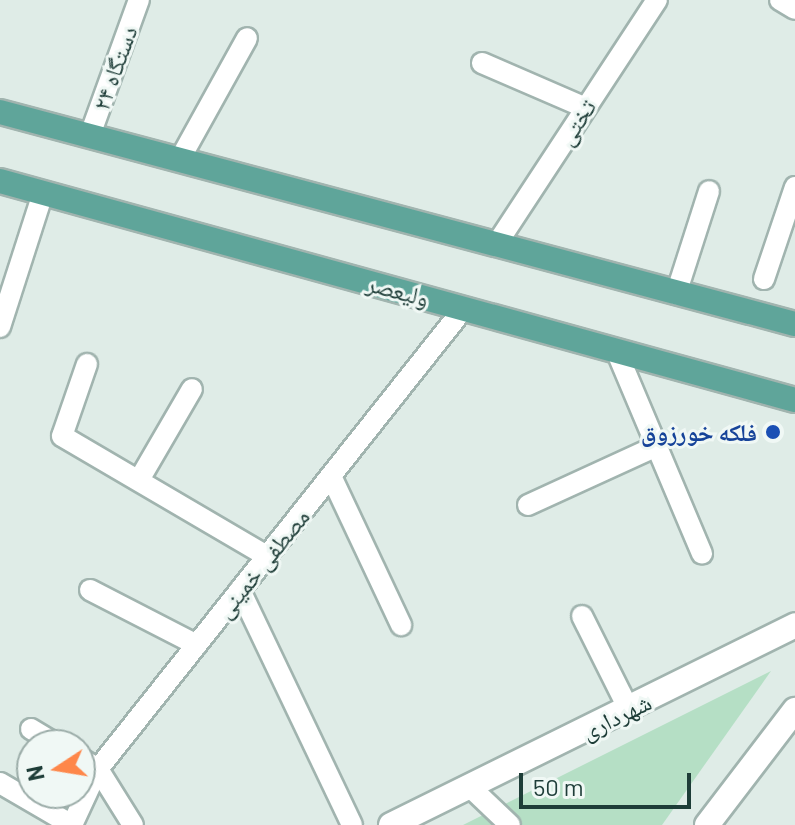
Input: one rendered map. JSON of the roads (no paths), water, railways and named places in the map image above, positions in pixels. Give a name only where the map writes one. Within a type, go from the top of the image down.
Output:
[{"type":"main road","points":[[0,112],[795,324]]},
{"type":"main road","name":"ولیعصر","points":[[0,181],[795,400]]},
{"type":"main road","name":"شهرداری","points":[[391,825],[629,710],[795,625]]},
{"type":"main road","points":[[707,825],[792,718]]},
{"type":"street","name":"۲۴ دستگاه","points":[[90,135],[139,0]]},
{"type":"street","name":"تختی","points":[[496,245],[657,0]]},
{"type":"street","points":[[780,0],[795,9]]},
{"type":"street","points":[[180,159],[247,38]]},
{"type":"street","points":[[482,63],[586,108]]},
{"type":"street","points":[[764,279],[795,187]]},
{"type":"street","points":[[676,294],[709,191]]},
{"type":"street","points":[[0,327],[43,193]]},
{"type":"street","name":"مصطفی خمینی","points":[[72,825],[98,769],[464,308]]},
{"type":"street","points":[[616,350],[702,554]]},
{"type":"street","points":[[87,364],[60,432],[268,557]]},
{"type":"street","points":[[139,480],[192,389]]},
{"type":"street","points":[[528,505],[657,446]]},
{"type":"street","points":[[331,476],[401,625]]},
{"type":"street","points":[[90,590],[197,645]]},
{"type":"street","points":[[240,590],[352,825]]},
{"type":"street","points":[[582,616],[629,710]]},
{"type":"street","points":[[98,769],[133,825]]},
{"type":"street","points":[[0,783],[72,825]]},
{"type":"street","points":[[470,787],[510,825]]},
{"type":"place","name":"فلکه خورزوق","points":[[773,432]]}]
